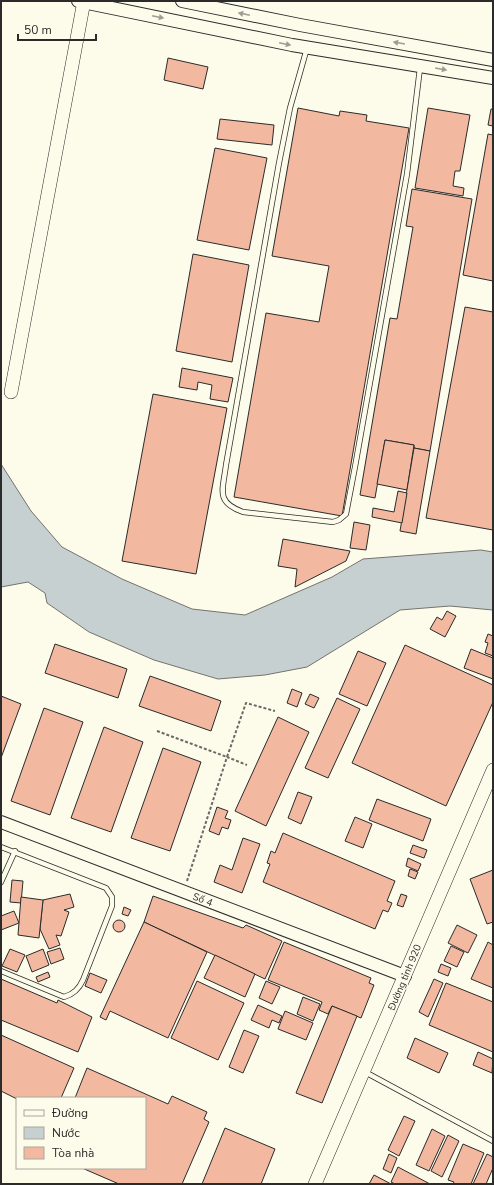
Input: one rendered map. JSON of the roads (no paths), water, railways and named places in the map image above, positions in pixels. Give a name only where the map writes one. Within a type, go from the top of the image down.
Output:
[{"type":"main road","points":[[11,392],[82,1]]},
{"type":"main road","name":"Đường tỉnh 920","points":[[315,1184],[493,770]]},
{"type":"street","points":[[82,1],[307,48],[493,78]]},
{"type":"street","points":[[182,1],[300,25],[493,60]]},
{"type":"street","name":"Số 4","points":[[1,822],[405,976]]},
{"type":"lane","points":[[307,48],[290,108],[278,163],[226,465],[223,498],[230,508],[243,512],[333,522],[339,520],[346,514],[356,467],[407,174],[420,66]]},
{"type":"lane","points":[[1,846],[106,888],[112,897],[112,906],[83,980],[79,988],[71,994],[64,997],[1,971]]},
{"type":"lane","points":[[1,882],[15,852]]},
{"type":"lane","points":[[364,1071],[493,1140]]},
{"type":"water","points":[[1,464],[31,511],[62,547],[122,579],[192,609],[245,615],[332,577],[363,559],[481,550],[493,552],[493,610],[450,606],[400,610],[307,667],[265,675],[218,679],[154,660],[89,632],[47,603],[45,593],[28,582],[1,587]]}]
